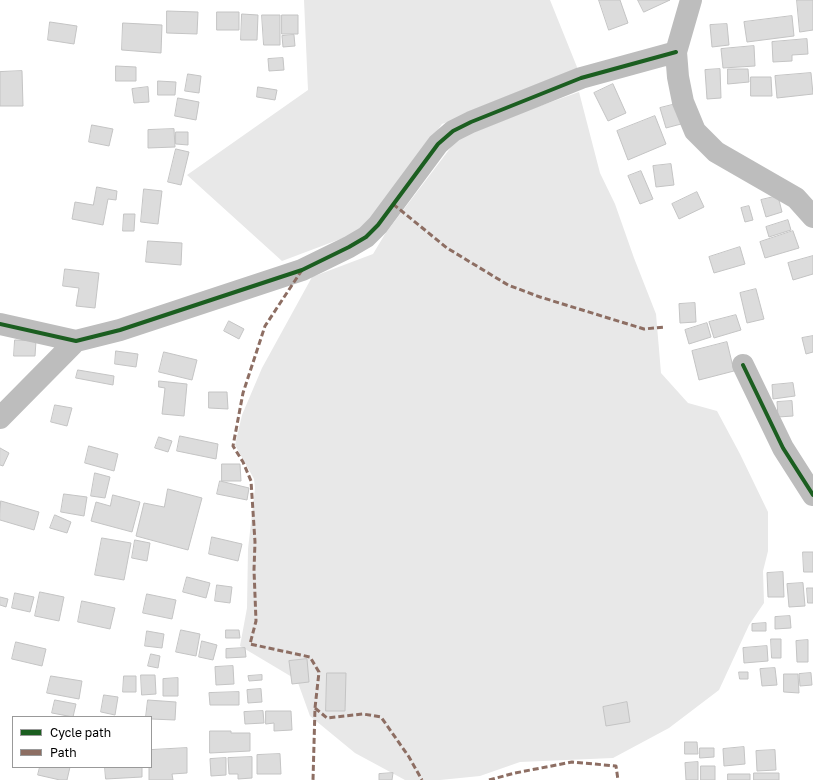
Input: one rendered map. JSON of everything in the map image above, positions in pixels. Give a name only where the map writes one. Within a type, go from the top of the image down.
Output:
[{"type":"street","points":[[691,0],[676,52],[678,77],[683,102],[695,131],[716,152],[796,198],[813,217]]},
{"type":"street","points":[[0,324],[76,341],[120,330],[302,270],[349,248],[366,237],[378,225],[438,144],[453,131],[471,122],[581,78],[676,52]]},
{"type":"street","points":[[0,418],[76,341]]},
{"type":"street","points":[[743,365],[783,448],[813,495]]},
{"type":"shaded area","points":[[304,0],[550,0],[579,72],[442,124],[367,229],[282,261],[187,175],[308,90]]},
{"type":"shaded area","points":[[579,92],[600,173],[615,204],[656,314],[661,373],[688,403],[717,411],[768,512],[768,551],[763,571],[764,603],[749,625],[719,690],[669,728],[613,758],[520,762],[480,776],[440,780],[405,780],[355,753],[310,716],[297,680],[240,646],[247,608],[248,549],[255,488],[254,479],[235,445],[242,415],[262,368],[312,277],[373,254],[385,234],[461,134]]},
{"type":"building","points":[[599,0],[620,0],[628,23],[609,30]]},
{"type":"building","points":[[638,0],[670,0],[644,12]]},
{"type":"building","points":[[797,0],[813,0],[813,30],[800,32]]},
{"type":"building","points":[[167,11],[198,12],[197,34],[167,33]]},
{"type":"building","points":[[217,12],[239,12],[239,30],[217,30]]},
{"type":"building","points":[[242,14],[258,15],[257,40],[241,40]]},
{"type":"building","points":[[262,15],[280,15],[280,45],[264,45]]},
{"type":"building","points":[[282,15],[298,15],[298,34],[282,34]]},
{"type":"building","points":[[792,16],[794,36],[747,42],[744,22]]},
{"type":"building","points":[[50,22],[77,26],[74,44],[48,40]]},
{"type":"building","points":[[123,23],[162,25],[161,53],[122,50]]},
{"type":"building","points":[[727,24],[729,45],[712,47],[710,25]]},
{"type":"building","points":[[294,35],[295,46],[283,47],[282,36]]},
{"type":"building","points":[[807,39],[808,54],[792,55],[792,61],[773,62],[772,42]]},
{"type":"building","points":[[754,46],[755,66],[723,68],[721,49]]},
{"type":"building","points":[[283,58],[284,70],[269,71],[268,59]]},
{"type":"building","points":[[116,66],[136,67],[136,81],[116,81]]},
{"type":"building","points":[[720,69],[721,98],[707,99],[705,70]]},
{"type":"building","points":[[728,69],[748,69],[749,82],[728,84]]},
{"type":"building","points":[[22,71],[23,106],[0,106],[0,72]]},
{"type":"building","points":[[811,73],[813,94],[777,98],[775,76]]},
{"type":"building","points":[[188,74],[201,76],[199,93],[185,91]]},
{"type":"building","points":[[751,77],[771,77],[772,96],[751,96]]},
{"type":"building","points":[[158,81],[176,82],[175,95],[158,95]]},
{"type":"building","points":[[613,84],[626,113],[608,121],[594,93]]},
{"type":"building","points":[[148,87],[149,102],[134,103],[132,89]]},
{"type":"building","points":[[258,87],[277,90],[275,100],[257,97]]},
{"type":"building","points":[[178,98],[199,102],[196,120],[175,116]]},
{"type":"building","points":[[680,103],[685,123],[666,128],[660,108]]},
{"type":"building","points":[[655,116],[666,144],[628,160],[617,131]]},
{"type":"building","points":[[92,125],[113,129],[109,146],[89,142]]},
{"type":"building","points":[[174,129],[175,147],[148,148],[148,130]]},
{"type":"building","points":[[176,132],[188,132],[188,145],[176,144]]},
{"type":"building","points":[[176,149],[189,152],[181,185],[168,182]]},
{"type":"building","points":[[671,164],[674,185],[656,187],[653,166]]},
{"type":"building","points":[[641,171],[653,199],[640,204],[628,176]]},
{"type":"building","points":[[97,187],[117,191],[116,200],[108,199],[103,225],[72,219],[75,202],[93,205]]},
{"type":"building","points":[[144,189],[162,191],[158,224],[141,222]]},
{"type":"building","points":[[697,192],[704,207],[679,219],[672,204]]},
{"type":"building","points":[[778,196],[782,212],[766,217],[761,200]]},
{"type":"building","points":[[749,206],[753,220],[745,222],[741,208]]},
{"type":"building","points":[[124,214],[135,214],[134,231],[123,231]]},
{"type":"building","points":[[788,220],[791,230],[769,237],[766,227]]},
{"type":"building","points":[[793,231],[799,248],[765,258],[760,242]]},
{"type":"building","points":[[148,241],[182,243],[181,265],[146,262]]},
{"type":"building","points":[[740,247],[745,264],[714,273],[709,257]]},
{"type":"building","points":[[813,256],[813,274],[793,280],[788,263]]},
{"type":"building","points":[[65,269],[99,273],[95,308],[76,306],[79,288],[63,286]]},
{"type":"building","points":[[756,289],[764,319],[747,323],[740,293]]},
{"type":"building","points":[[695,303],[696,322],[680,323],[679,304]]},
{"type":"building","points":[[736,315],[741,330],[714,338],[709,322]]},
{"type":"building","points":[[229,321],[244,329],[239,339],[224,331]]},
{"type":"building","points":[[707,323],[711,337],[689,344],[685,330]]},
{"type":"building","points":[[813,336],[813,352],[806,354],[802,338]]},
{"type":"building","points":[[15,340],[36,341],[35,356],[14,356]]},
{"type":"building","points":[[727,342],[734,371],[699,380],[692,351]]},
{"type":"building","points":[[116,351],[138,354],[136,367],[115,364]]},
{"type":"building","points":[[164,352],[197,360],[192,380],[159,372]]},
{"type":"building","points":[[78,370],[114,376],[113,385],[76,378]]},
{"type":"building","points":[[159,381],[187,384],[184,416],[162,414],[165,388],[159,387]]},
{"type":"building","points":[[793,383],[795,396],[773,399],[772,385]]},
{"type":"building","points":[[209,392],[227,392],[228,409],[209,408]]},
{"type":"building","points":[[792,401],[793,416],[778,417],[777,402]]},
{"type":"building","points":[[55,405],[72,408],[67,426],[51,422]]},
{"type":"building","points":[[180,436],[218,444],[216,459],[177,451]]},
{"type":"building","points":[[159,437],[172,441],[168,452],[155,448]]},
{"type":"building","points":[[89,446],[118,454],[114,471],[85,463]]},
{"type":"building","points":[[0,448],[9,453],[3,466],[0,465]]},
{"type":"building","points":[[222,464],[240,464],[241,481],[222,481]]},
{"type":"building","points":[[95,473],[110,477],[105,498],[91,496]]},
{"type":"building","points":[[220,481],[249,488],[247,500],[217,494]]},
{"type":"building","points":[[168,489],[202,498],[188,550],[136,536],[144,503],[164,507]]},
{"type":"building","points":[[64,494],[87,497],[84,516],[61,512]]},
{"type":"building","points":[[113,495],[140,502],[132,532],[91,521],[96,502],[110,506]]},
{"type":"building","points":[[1,501],[39,512],[34,530],[0,520]]},
{"type":"building","points":[[55,515],[71,522],[67,533],[50,528]]},
{"type":"building","points":[[212,537],[242,544],[238,561],[209,554]]},
{"type":"building","points":[[102,538],[131,543],[124,580],[95,575]]},
{"type":"building","points":[[135,540],[150,543],[147,561],[132,558]]},
{"type":"building","points":[[803,552],[813,552],[813,572],[804,572]]},
{"type":"building","points":[[783,572],[784,597],[768,597],[767,573]]},
{"type":"building","points":[[187,577],[210,583],[206,598],[183,592]]},
{"type":"building","points":[[803,583],[805,606],[789,607],[787,584]]},
{"type":"building","points":[[217,585],[232,587],[230,603],[215,601]]},
{"type":"building","points":[[807,588],[813,588],[813,603],[808,603]]},
{"type":"building","points":[[40,592],[64,597],[59,621],[35,616]]},
{"type":"building","points":[[15,593],[34,597],[30,612],[12,608]]},
{"type":"building","points":[[147,594],[176,600],[172,619],[143,613]]},
{"type":"building","points":[[0,597],[8,599],[6,607],[0,605]]},
{"type":"building","points":[[82,601],[115,608],[110,629],[78,622]]},
{"type":"building","points":[[790,616],[791,628],[775,629],[775,617]]},
{"type":"building","points":[[766,623],[766,631],[752,631],[752,624]]},
{"type":"building","points":[[181,630],[200,634],[196,656],[176,652]]},
{"type":"building","points":[[226,630],[239,630],[240,638],[226,638]]},
{"type":"building","points":[[147,631],[164,634],[162,648],[145,646]]},
{"type":"building","points":[[771,639],[781,639],[781,658],[772,658]]},
{"type":"building","points":[[808,640],[808,662],[797,662],[796,641]]},
{"type":"building","points":[[202,641],[217,645],[213,660],[199,657]]},
{"type":"building","points":[[16,642],[46,649],[42,666],[12,659]]},
{"type":"building","points":[[767,646],[768,661],[744,663],[743,648]]},
{"type":"building","points":[[245,648],[246,657],[226,658],[226,649]]},
{"type":"building","points":[[151,654],[160,656],[158,668],[148,666]]},
{"type":"building","points":[[307,659],[309,682],[292,684],[289,661]]},
{"type":"building","points":[[233,666],[234,684],[216,685],[215,667]]},
{"type":"building","points":[[775,668],[777,685],[762,686],[760,669]]},
{"type":"building","points":[[739,672],[748,672],[748,679],[740,679]]},
{"type":"building","points":[[327,673],[346,673],[345,711],[326,711]]},
{"type":"building","points":[[811,673],[812,685],[800,686],[799,674]]},
{"type":"building","points":[[784,674],[798,674],[799,693],[784,692]]},
{"type":"building","points":[[141,675],[155,675],[156,694],[142,695]]},
{"type":"building","points":[[262,675],[262,680],[249,681],[248,676]]},
{"type":"building","points":[[51,676],[82,681],[79,699],[47,693]]},
{"type":"building","points":[[124,676],[136,676],[136,692],[123,692]]},
{"type":"building","points":[[178,678],[178,696],[163,696],[163,679]]},
{"type":"building","points":[[261,689],[262,702],[248,703],[247,690]]},
{"type":"building","points":[[239,692],[239,705],[210,705],[209,693]]},
{"type":"building","points":[[104,695],[118,697],[115,715],[101,712]]},
{"type":"building","points":[[55,700],[76,704],[73,716],[52,713]]},
{"type":"building","points":[[148,700],[176,702],[175,720],[152,719],[152,716],[146,716]]},
{"type":"building","points":[[627,702],[630,722],[606,726],[603,707]]},
{"type":"building","points":[[263,711],[264,723],[245,724],[244,712]]},
{"type":"building","points":[[266,711],[291,711],[292,730],[274,731],[274,723],[266,724]]},
{"type":"building","points":[[210,731],[250,733],[250,751],[210,753]]},
{"type":"building","points":[[685,742],[697,742],[698,754],[685,754]]},
{"type":"building","points":[[744,747],[745,764],[724,766],[723,749]]},
{"type":"building","points":[[187,748],[187,773],[172,774],[173,780],[149,780],[149,768],[152,768],[152,750]]},
{"type":"building","points":[[700,748],[714,748],[714,757],[700,758]]},
{"type":"building","points":[[775,750],[776,770],[757,771],[756,751]]},
{"type":"building","points":[[280,754],[281,774],[257,774],[257,755]]},
{"type":"building","points":[[252,757],[252,778],[238,779],[238,774],[229,774],[228,758]]},
{"type":"building","points":[[226,758],[226,775],[211,776],[210,759]]},
{"type":"building","points":[[698,762],[698,780],[686,780],[685,763]]},
{"type":"building","points":[[701,766],[715,766],[715,780],[701,780]]},
{"type":"building","points":[[40,768],[70,768],[67,780],[38,775]]},
{"type":"building","points":[[105,768],[142,768],[142,777],[106,779]]},
{"type":"building","points":[[393,773],[392,780],[379,780],[379,774]]},
{"type":"building","points":[[754,773],[779,773],[779,780],[754,780]]},
{"type":"building","points":[[728,774],[750,774],[750,780],[728,780]]},
{"type":"marked path","points":[[393,204],[447,248],[508,285],[540,297],[644,329],[665,327]]},
{"type":"marked path","points":[[302,270],[265,326],[243,393],[233,446],[243,462],[251,481],[255,542],[254,570],[256,621],[250,644],[310,657],[319,672],[315,708],[313,780]]},
{"type":"marked path","points":[[315,708],[327,718],[363,714],[381,717],[409,757],[422,780]]},
{"type":"marked path","points":[[489,780],[515,773],[572,762],[616,766],[618,780]]},
{"type":"cycle path","points":[[0,324],[76,341],[120,330],[302,270],[366,237],[378,225],[438,144],[453,131],[471,122],[581,78],[676,52]]},
{"type":"cycle path","points":[[743,365],[783,448],[813,495]]}]
